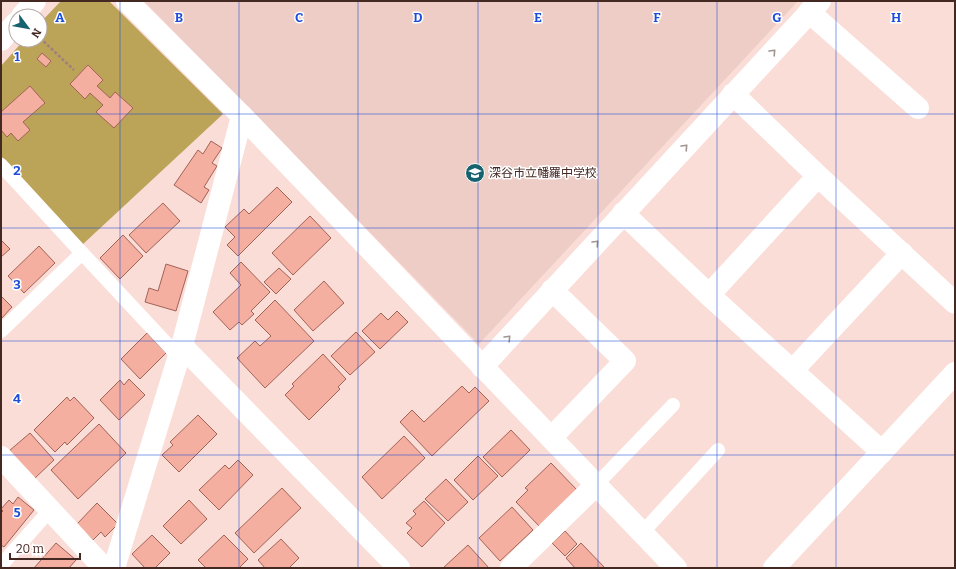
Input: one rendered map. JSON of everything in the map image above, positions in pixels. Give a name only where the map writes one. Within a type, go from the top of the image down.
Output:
[{"type":"street","points":[[127,1],[242,116],[676,568]]},
{"type":"street","points":[[482,367],[815,7],[918,108]]},
{"type":"street","points":[[733,94],[818,176],[955,303]]},
{"type":"street","points":[[114,568],[181,352],[242,116]]},
{"type":"street","points":[[709,295],[818,176]]},
{"type":"street","points":[[623,214],[709,295],[882,452]]},
{"type":"street","points":[[793,370],[902,253]]},
{"type":"street","points":[[551,438],[625,361],[552,290]]},
{"type":"street","points":[[181,352],[399,568]]},
{"type":"street","points":[[784,565],[882,452],[955,373]]},
{"type":"street","points":[[3,463],[50,510],[104,568]]},
{"type":"street","points":[[511,568],[596,485]]},
{"type":"lane","points":[[1,165],[82,254],[181,352]]},
{"type":"lane","points":[[1,331],[82,254]]},
{"type":"lane","points":[[596,485],[673,405]]},
{"type":"lane","points":[[642,534],[718,450]]},
{"type":"lane","points":[[3,563],[50,510]]},
{"type":"path","points":[[48,46],[74,70]]},
{"type":"shaded area","points":[[61,1],[109,1],[223,114],[82,245],[1,156],[1,66],[17,48],[48,48],[48,15]]},
{"type":"shaded area","name":"深谷市立幡羅中学校","points":[[144,1],[798,1],[479,344]]},
{"type":"building","points":[[42,53],[51,61],[46,67],[37,59]]},
{"type":"building","points":[[88,65],[103,80],[97,86],[110,98],[115,92],[133,108],[114,128],[96,112],[103,105],[90,93],[85,99],[70,84]]},
{"type":"building","points":[[30,86],[45,103],[23,122],[30,130],[18,141],[11,133],[7,137],[1,130],[1,112]]},
{"type":"building","points":[[211,141],[222,148],[212,163],[217,166],[204,187],[209,190],[201,203],[174,185],[198,150],[203,154]]},
{"type":"building","points":[[277,187],[292,202],[238,256],[227,245],[235,237],[225,227],[244,209],[249,214]]},
{"type":"building","points":[[163,203],[180,221],[146,253],[129,235]]},
{"type":"building","points":[[310,216],[331,238],[293,275],[272,253]]},
{"type":"building","points":[[123,235],[143,256],[120,279],[100,258]]},
{"type":"building","points":[[1,240],[10,249],[1,257]]},
{"type":"building","points":[[39,246],[55,263],[24,293],[8,276]]},
{"type":"building","points":[[241,262],[270,292],[251,311],[254,314],[242,325],[239,322],[230,330],[213,312],[241,285],[230,273]]},
{"type":"building","points":[[166,264],[188,271],[176,311],[145,302],[149,288],[158,291]]},
{"type":"building","points":[[279,268],[291,279],[276,294],[264,282]]},
{"type":"building","points":[[324,281],[344,303],[313,331],[294,310]]},
{"type":"building","points":[[1,296],[12,307],[1,319]]},
{"type":"building","points":[[275,300],[314,341],[265,388],[237,358],[255,341],[260,346],[271,336],[255,320]]},
{"type":"building","points":[[397,311],[408,322],[380,349],[362,331],[381,313],[388,320]]},
{"type":"building","points":[[356,332],[375,352],[350,375],[331,356]]},
{"type":"building","points":[[147,333],[166,353],[140,379],[121,359]]},
{"type":"building","points":[[323,354],[346,379],[338,387],[340,389],[309,420],[285,395],[294,386],[292,384]]},
{"type":"building","points":[[129,379],[145,395],[119,420],[100,400],[120,380],[124,385]]},
{"type":"building","points":[[462,386],[469,393],[475,387],[489,401],[432,456],[400,422],[412,410],[424,422]]},
{"type":"building","points":[[67,397],[70,401],[74,397],[94,418],[67,445],[65,442],[55,452],[34,430]]},
{"type":"building","points":[[198,415],[217,434],[179,472],[162,455],[173,445],[170,442]]},
{"type":"building","points":[[99,424],[126,453],[78,499],[51,470]]},
{"type":"building","points":[[511,430],[530,450],[502,477],[483,457]]},
{"type":"building","points":[[30,433],[54,460],[34,479],[9,451]]},
{"type":"building","points":[[404,436],[425,458],[382,499],[362,477]]},
{"type":"building","points":[[478,456],[498,476],[473,500],[454,480]]},
{"type":"building","points":[[238,460],[253,475],[219,510],[199,490],[225,465],[229,469]]},
{"type":"building","points":[[551,463],[578,491],[540,527],[516,502],[528,490],[525,488]]},
{"type":"building","points":[[446,479],[468,502],[448,521],[425,499]]},
{"type":"building","points":[[282,488],[301,508],[254,553],[235,533]]},
{"type":"building","points":[[18,497],[34,510],[4,547],[1,545],[1,513],[3,511],[1,509],[9,500],[13,504]]},
{"type":"building","points":[[189,500],[207,519],[181,544],[163,526]]},
{"type":"building","points":[[424,501],[445,523],[422,547],[407,533],[412,528],[406,523],[416,514],[413,511]]},
{"type":"building","points":[[97,503],[118,524],[105,537],[101,532],[93,540],[77,524]]},
{"type":"building","points":[[512,507],[533,530],[500,561],[479,538]]},
{"type":"building","points":[[565,531],[577,544],[565,556],[552,543]]},
{"type":"building","points":[[152,535],[170,553],[155,568],[145,568],[132,554]]},
{"type":"building","points":[[224,535],[248,559],[239,568],[206,568],[198,560]]},
{"type":"building","points":[[281,539],[299,558],[289,568],[265,568],[258,560]]},
{"type":"building","points":[[56,543],[76,560],[69,568],[34,568]]},
{"type":"building","points":[[581,543],[605,568],[575,568],[566,558]]},
{"type":"building","points":[[468,545],[489,568],[443,568]]},
{"type":"place","name":"深谷市立幡羅中学校","points":[[475,173]]}]
